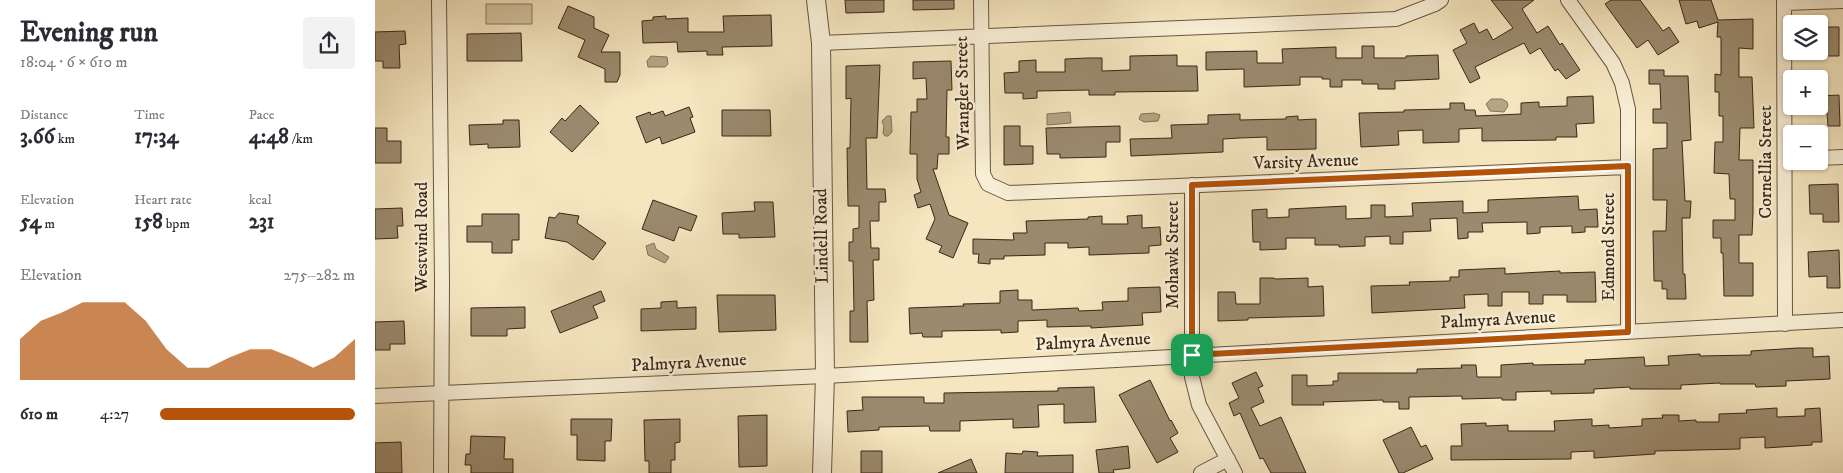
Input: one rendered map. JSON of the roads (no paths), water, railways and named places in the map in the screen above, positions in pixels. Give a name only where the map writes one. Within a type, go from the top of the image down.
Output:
[{"type":"street","name":"Westwind Road","points":[[439,0],[441,473]]},
{"type":"street","name":"Lindell Road","points":[[815,0],[821,43],[825,376],[822,473]]},
{"type":"street","name":"Wrangler Street","points":[[981,0],[983,174],[988,184]]},
{"type":"street","points":[[821,43],[1396,19],[1441,0]]},
{"type":"street","name":"Edmond Street","points":[[1568,0],[1613,62],[1622,83],[1628,109],[1628,332]]},
{"type":"street","points":[[1785,2],[1843,1]]},
{"type":"street","name":"Cornellia Street","points":[[1785,2],[1787,125]]},
{"type":"street","points":[[1828,158],[1843,157]]},
{"type":"street","name":"Varsity Avenue","points":[[988,184],[1008,193],[1628,166]]},
{"type":"street","name":"Cornellia Street","points":[[1785,324],[1788,170]]},
{"type":"street","name":"Mohawk Street","points":[[1192,185],[1192,378],[1199,405],[1235,473]]},
{"type":"street","name":"Palmyra Avenue","points":[[375,396],[825,376],[1843,320]]},
{"type":"street","points":[[1201,473],[1228,459]]}]
